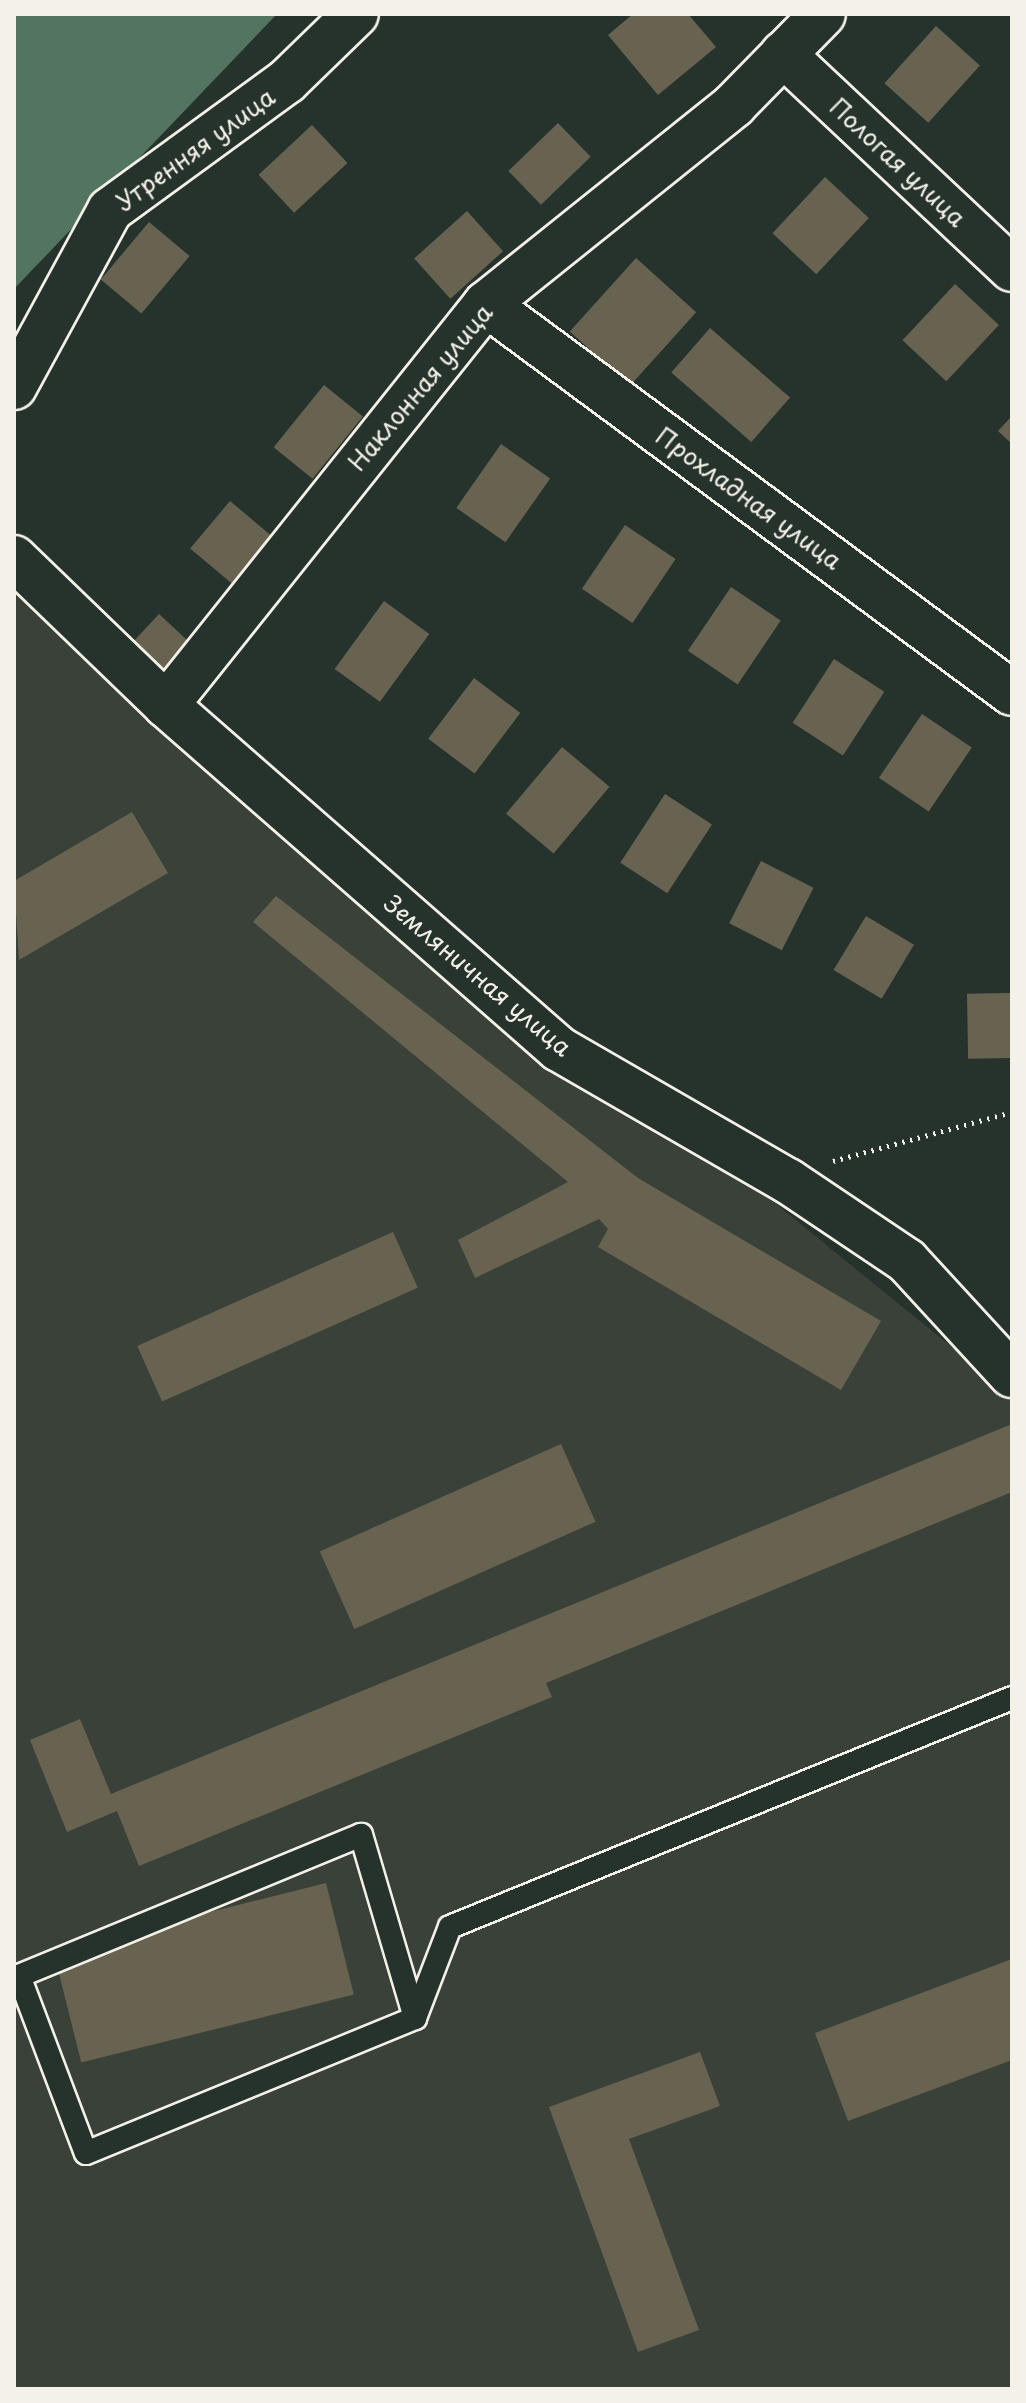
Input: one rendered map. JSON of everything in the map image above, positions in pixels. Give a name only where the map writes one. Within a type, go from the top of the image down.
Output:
[{"type":"street","name":"Утренняя улица","points":[[14,387],[110,210],[287,81],[356,14]]},
{"type":"street","name":"Наклонная улица","points":[[166,705],[486,304],[734,105],[823,14]]},
{"type":"street","name":"Пологая улица","points":[[783,54],[1012,269]]},
{"type":"street","name":"Прохладная улица","points":[[486,304],[1012,693]]},
{"type":"street","name":"Земляничная улица","points":[[14,558],[166,705],[559,1049],[788,1181],[907,1261],[1012,1375]]},
{"type":"lane","points":[[415,2018],[361,1835],[19,1976],[86,2153],[415,2018],[450,1927],[1012,1698]]},
{"type":"path","points":[[788,1181],[859,1149],[1012,1112]]},
{"type":"shaded area","points":[[14,584],[1012,1396],[1012,2389],[14,2389]]},
{"type":"green space","points":[[14,14],[277,14],[14,289]]},
{"type":"building","points":[[633,14],[688,14],[716,47],[658,95],[608,35]]},
{"type":"building","points":[[936,26],[980,65],[928,123],[884,83]]},
{"type":"building","points":[[558,123],[591,157],[541,205],[508,171]]},
{"type":"building","points":[[312,125],[347,163],[294,213],[259,175]]},
{"type":"building","points":[[825,177],[869,218],[816,274],[772,233]]},
{"type":"building","points":[[467,211],[503,251],[450,299],[414,259]]},
{"type":"building","points":[[149,222],[190,256],[141,314],[101,279]]},
{"type":"building","points":[[636,258],[696,312],[630,386],[570,332]]},
{"type":"building","points":[[955,284],[999,325],[946,381],[902,340]]},
{"type":"building","points":[[710,328],[790,398],[751,442],[671,373]]},
{"type":"building","points":[[324,385],[363,416],[313,479],[274,447]]},
{"type":"building","points":[[1012,416],[1012,444],[998,431]]},
{"type":"building","points":[[501,444],[550,478],[505,542],[456,508]]},
{"type":"building","points":[[230,501],[271,536],[232,583],[190,548]]},
{"type":"building","points":[[625,525],[676,559],[633,623],[582,589]]},
{"type":"building","points":[[731,587],[781,621],[738,684],[688,651]]},
{"type":"building","points":[[384,601],[429,634],[380,702],[335,669]]},
{"type":"building","points":[[159,614],[198,651],[168,683],[129,646]]},
{"type":"building","points":[[834,659],[884,692],[843,755],[793,723]]},
{"type":"building","points":[[474,678],[520,713],[475,774],[428,739]]},
{"type":"building","points":[[922,714],[972,748],[929,811],[879,778]]},
{"type":"building","points":[[562,747],[609,787],[554,853],[506,814]]},
{"type":"building","points":[[665,794],[712,824],[667,893],[620,863]]},
{"type":"building","points":[[132,812],[168,873],[19,960],[14,881]]},
{"type":"building","points":[[761,861],[814,888],[782,950],[729,923]]},
{"type":"building","points":[[276,896],[638,1178],[881,1321],[841,1390],[598,1247],[608,1229],[599,1219],[475,1278],[458,1240],[568,1182],[253,922]]},
{"type":"building","points":[[866,916],[914,945],[882,999],[834,970]]},
{"type":"building","points":[[1011,993],[1012,1058],[968,1059],[967,994]]},
{"type":"building","points":[[393,1232],[418,1288],[162,1402],[137,1346]]},
{"type":"building","points":[[1012,1424],[1012,1492],[546,1683],[552,1697],[139,1866],[117,1811],[67,1832],[30,1740],[80,1719],[111,1794]]},
{"type":"building","points":[[561,1444],[596,1522],[354,1629],[320,1551]]},
{"type":"building","points":[[326,1883],[354,1995],[81,2063],[53,1951]]},
{"type":"building","points":[[1012,1959],[1012,2060],[848,2121],[815,2033]]},
{"type":"building","points":[[700,2052],[720,2106],[629,2139],[699,2330],[638,2352],[549,2107]]}]
